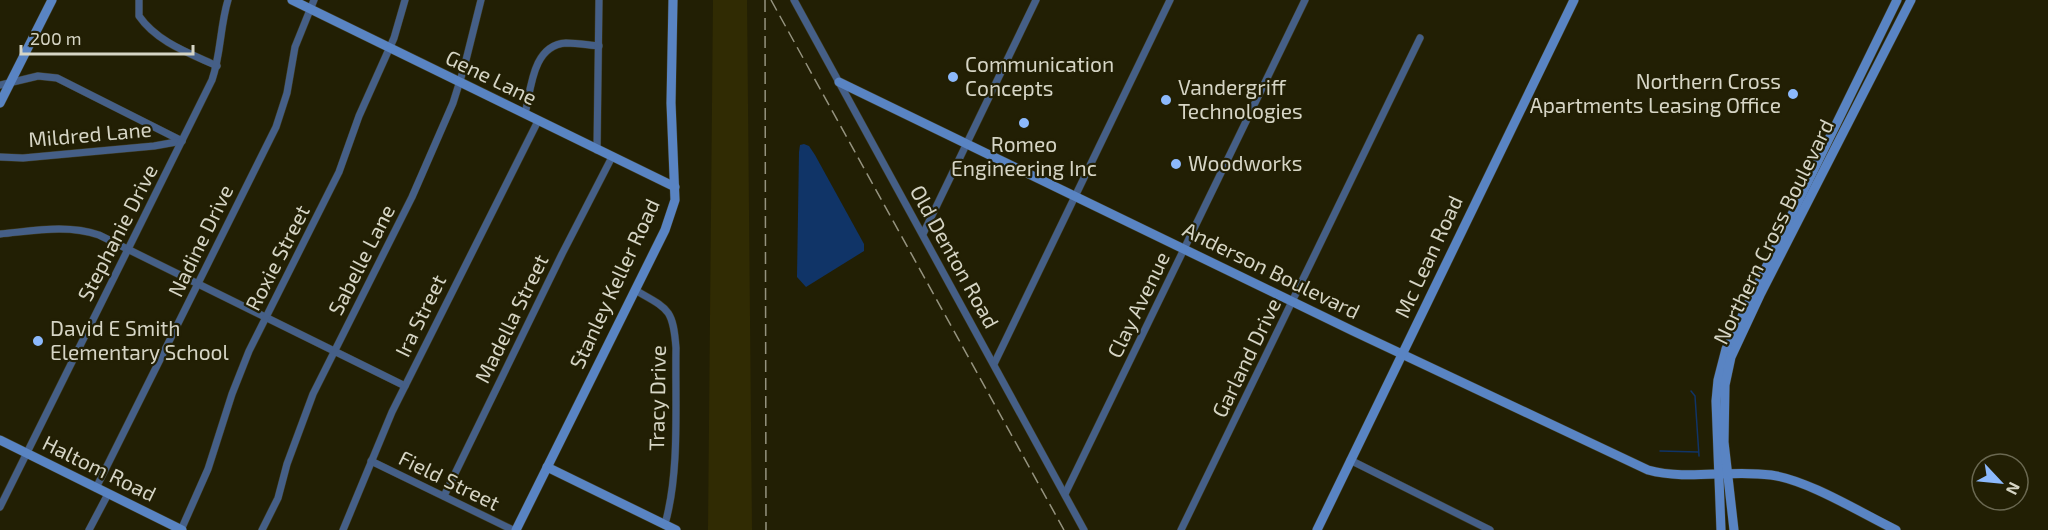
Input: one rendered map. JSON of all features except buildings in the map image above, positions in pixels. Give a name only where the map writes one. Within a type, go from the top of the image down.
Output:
[{"type":"street","points":[[0,103],[5,84],[52,0]]},
{"type":"street","points":[[139,0],[139,16],[153,32],[175,46],[217,66]]},
{"type":"street","name":"Stephanie Drive","points":[[0,507],[213,80],[217,66],[222,20],[228,0]]},
{"type":"street","name":"Gene Lane","points":[[292,0],[312,4],[389,48],[675,187]]},
{"type":"street","name":"Roxie Street","points":[[181,530],[208,469],[232,394],[249,351],[339,172],[359,116],[389,48],[405,0]]},
{"type":"street","name":"Sabelle Lane","points":[[262,530],[278,498],[287,464],[314,394],[412,197],[460,82],[481,0]]},
{"type":"street","points":[[597,150],[599,0]]},
{"type":"street","name":"Stanley Keller Road","points":[[515,530],[671,216],[675,200],[671,103],[673,0]]},
{"type":"street","name":"Old Denton Road","points":[[794,0],[1084,530]]},
{"type":"street","points":[[923,234],[1036,0]]},
{"type":"street","points":[[994,364],[1170,0]]},
{"type":"street","name":"Clay Avenue","points":[[1065,494],[1305,0]]},
{"type":"street","name":"Mc Lean Road","points":[[1319,529],[1503,142],[1574,0]]},
{"type":"street","name":"Northern Cross Boulevard","points":[[1857,96],[1897,0]]},
{"type":"street","name":"Northern Cross Boulevard","points":[[1721,530],[1725,385],[1736,344],[1857,96],[1911,0]]},
{"type":"street","name":"Nadine Drive","points":[[96,488],[276,127],[287,93],[295,47],[312,4]]},
{"type":"street","name":"Garland Drive","points":[[1181,530],[1420,38]]},
{"type":"street","points":[[525,114],[536,66],[545,52],[559,44],[568,43],[599,46]]},
{"type":"street","points":[[5,84],[38,76],[57,78],[182,141]]},
{"type":"street","name":"Anderson Boulevard","points":[[839,82],[1648,470],[1674,476],[1769,475],[1795,481],[1896,530]]},
{"type":"street","name":"Ira Street","points":[[343,530],[405,387],[538,121]]},
{"type":"street","name":"Mildred Lane","points":[[0,157],[23,158],[154,146],[182,141]]},
{"type":"street","name":"Madella Street","points":[[444,496],[612,157]]},
{"type":"street","points":[[0,234],[66,229],[86,231],[128,249],[405,387]]},
{"type":"street","name":"Tracy Drive","points":[[635,290],[665,308],[673,319],[675,328],[674,468],[672,492],[665,524]]},
{"type":"street","name":"Haltom Road","points":[[0,440],[181,530]]},
{"type":"street","points":[[1350,460],[1490,530]]},
{"type":"street","name":"Field Street","points":[[371,461],[515,530]]},
{"type":"street","points":[[547,467],[676,530]]},
{"type":"street","name":"Northern Cross Boulevard","points":[[1723,475],[1734,530]]},
{"type":"street","points":[[89,530],[108,494]]},
{"type":"shaded area","points":[[713,0],[747,0],[752,530],[708,530]]},
{"type":"water","points":[[800,145],[809,146],[815,155],[864,244],[864,251],[806,287],[797,277],[799,152]]},
{"type":"waterway","points":[[1691,391],[1695,396],[1699,456]]},
{"type":"waterway","points":[[1660,451],[1698,452]]},
{"type":"railway","points":[[765,0],[766,530]]},
{"type":"railway","points":[[771,0],[1064,530]]},
{"type":"place","name":"Communication Concepts","points":[[953,77]]},
{"type":"place","name":"Northern Cross Apartments Leasing Office","points":[[1793,94]]},
{"type":"place","name":"Vandergriff Technologies","points":[[1166,100]]},
{"type":"place","name":"Romeo Engineering Inc","points":[[1024,123]]},
{"type":"place","name":"Woodworks","points":[[1176,164]]},
{"type":"place","name":"David E Smith Elementary School","points":[[38,341]]}]
